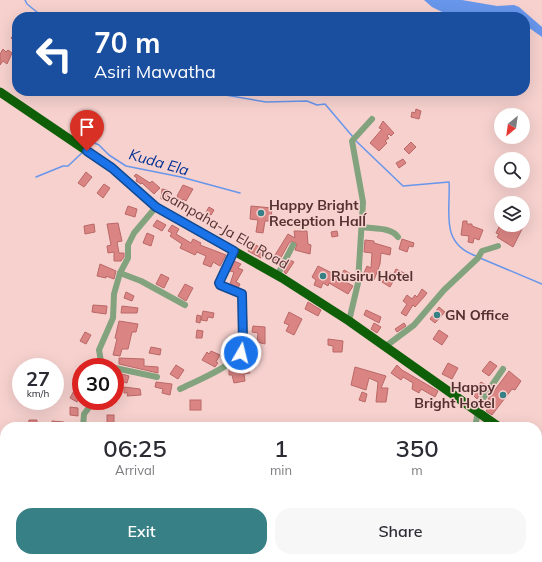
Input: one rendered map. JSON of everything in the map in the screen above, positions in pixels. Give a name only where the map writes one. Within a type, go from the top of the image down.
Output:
[{"type":"highway","name":"Gampaha-Ja Ela Road","points":[[0,92],[112,168],[156,207],[277,276],[349,321],[492,422]]},
{"type":"street","points":[[349,321],[358,283],[363,202],[352,141],[372,119]]},
{"type":"street","points":[[100,358],[99,350],[113,318],[114,294],[120,273],[128,258],[128,245],[131,238],[156,207]]},
{"type":"street","points":[[362,227],[395,233],[398,237]]},
{"type":"street","points":[[277,276],[293,245]]},
{"type":"street","points":[[386,346],[414,325],[444,290],[478,257],[482,251],[498,246]]},
{"type":"street","points":[[180,389],[220,370],[241,353],[243,342],[242,294],[220,285],[219,283],[234,251]]},
{"type":"street","points":[[120,273],[147,284],[185,305]]},
{"type":"street","points":[[476,422],[477,411],[503,369]]},
{"type":"street","points":[[124,370],[157,377]]},
{"type":"street","points":[[83,422],[84,414],[87,410]]},
{"type":"water","points":[[424,0],[462,0],[497,6],[514,5],[525,12],[442,12],[432,7]]},
{"type":"water","points":[[530,17],[542,27],[542,37],[530,29]]},
{"type":"building","points":[[3,49],[6,52],[8,50],[12,53],[7,64],[3,61],[0,65],[0,54]]},
{"type":"building","points":[[416,109],[421,111],[419,119],[411,117],[412,112],[415,113]]},
{"type":"building","points":[[383,121],[394,133],[391,136],[389,134],[387,136],[389,138],[385,141],[387,143],[379,151],[370,143],[382,129],[379,128]]},
{"type":"building","points":[[411,142],[416,147],[409,154],[404,149]]},
{"type":"building","points":[[403,159],[406,163],[399,168],[396,163]]},
{"type":"building","points":[[86,172],[92,177],[84,187],[78,183]]},
{"type":"building","points":[[136,174],[150,183],[152,181],[160,188],[154,194],[142,183],[141,184],[136,181],[137,178],[134,176]]},
{"type":"building","points":[[104,184],[110,188],[103,198],[97,193]]},
{"type":"building","points":[[183,185],[193,189],[186,201],[183,199],[181,202],[177,199],[177,196]]},
{"type":"building","points":[[162,189],[168,190],[168,199],[161,199]]},
{"type":"building","points":[[128,206],[137,209],[135,217],[125,214]]},
{"type":"building","name":"Happy Bright Reception Halĺ","points":[[251,206],[272,208],[271,221],[265,221],[263,233],[256,232],[258,220],[250,219]]},
{"type":"building","points":[[209,207],[214,210],[211,215],[206,212]]},
{"type":"building","points":[[157,220],[166,225],[162,231],[153,226]]},
{"type":"building","points":[[463,221],[467,221],[467,224],[472,224],[472,226],[483,230],[479,240],[474,238],[473,243],[468,242],[469,236],[461,235]]},
{"type":"building","points":[[118,223],[122,241],[117,242],[119,253],[124,253],[124,257],[121,261],[114,261],[114,252],[108,253],[107,246],[111,245],[107,224]]},
{"type":"building","points":[[94,224],[95,232],[85,234],[84,226]]},
{"type":"building","points":[[172,225],[179,229],[176,234],[191,243],[193,239],[201,243],[200,245],[226,255],[220,266],[213,262],[211,267],[203,264],[206,256],[197,252],[195,255],[180,248],[182,244],[170,236],[172,233],[168,231]]},
{"type":"building","points":[[294,231],[307,231],[308,244],[311,245],[310,254],[295,250],[297,244],[292,241],[289,243],[278,263],[272,260],[288,234],[295,238]]},
{"type":"building","points":[[337,231],[338,236],[332,237],[331,232]]},
{"type":"building","points":[[520,232],[513,247],[497,237],[499,234],[496,233]]},
{"type":"building","points":[[147,233],[154,236],[151,246],[143,243]]},
{"type":"building","points":[[402,239],[414,243],[413,247],[409,246],[407,252],[399,249]]},
{"type":"building","points":[[365,240],[374,241],[374,243],[391,248],[390,255],[381,253],[380,264],[374,280],[363,275],[367,266],[371,268],[372,253],[364,252]]},
{"type":"building","points":[[252,243],[265,250],[261,258],[248,251]]},
{"type":"building","points":[[290,260],[294,262],[286,274],[284,272]]},
{"type":"building","points":[[234,261],[241,264],[238,268],[243,270],[236,282],[240,284],[238,288],[230,284],[234,272],[230,271]]},
{"type":"building","points":[[100,264],[116,271],[114,279],[106,276],[106,278],[97,276]]},
{"type":"building","points":[[318,266],[340,277],[344,270],[351,274],[346,282],[353,286],[348,294],[329,283],[328,286],[323,283],[321,288],[314,285],[316,280],[312,277]]},
{"type":"building","points":[[396,269],[406,274],[404,278],[394,273]]},
{"type":"building","points":[[390,273],[396,276],[390,287],[382,282]]},
{"type":"building","points":[[161,274],[169,278],[164,288],[156,284]]},
{"type":"building","points":[[185,284],[193,288],[186,301],[178,296]]},
{"type":"building","points":[[422,289],[427,293],[424,297],[415,307],[413,305],[406,316],[401,313],[407,304],[403,301],[407,295],[412,299],[415,295],[417,297]]},
{"type":"building","points":[[126,292],[134,296],[132,301],[124,298]]},
{"type":"building","points":[[308,302],[321,310],[318,316],[305,309]]},
{"type":"building","points":[[93,305],[107,306],[106,314],[92,312]]},
{"type":"building","points":[[122,306],[138,308],[137,313],[121,313]]},
{"type":"building","name":"GN Office","points":[[439,307],[445,312],[435,323],[430,319]]},
{"type":"building","points":[[366,310],[381,317],[379,323],[364,315]]},
{"type":"building","points":[[203,311],[214,313],[213,318],[208,317],[207,321],[201,320]]},
{"type":"building","points":[[289,312],[302,319],[294,335],[286,331],[289,325],[284,323]]},
{"type":"building","points":[[197,315],[201,316],[200,323],[196,322]]},
{"type":"building","points":[[119,321],[138,324],[136,332],[132,332],[128,349],[122,349],[120,356],[113,355]]},
{"type":"building","points":[[374,323],[381,327],[377,333],[371,329]]},
{"type":"building","points":[[404,323],[406,326],[397,332],[395,329]]},
{"type":"building","points":[[253,326],[265,327],[265,344],[257,342],[258,333],[252,332]]},
{"type":"building","points":[[197,330],[203,331],[202,338],[196,338]]},
{"type":"building","points":[[439,330],[448,336],[442,345],[433,339]]},
{"type":"building","points":[[85,332],[91,335],[86,344],[80,341]]},
{"type":"building","points":[[328,339],[343,341],[342,352],[333,352],[333,346],[328,345]]},
{"type":"building","points":[[151,347],[161,349],[160,355],[149,353]]},
{"type":"building","points":[[211,351],[220,355],[216,362],[218,363],[215,367],[202,360],[207,352],[209,354]]},
{"type":"building","points":[[124,358],[144,359],[144,366],[158,367],[158,373],[124,365]]},
{"type":"building","points":[[490,361],[497,366],[489,376],[482,371]]},
{"type":"building","points":[[248,362],[250,373],[244,374],[245,381],[234,383],[232,375],[229,375],[229,369],[234,365]]},
{"type":"building","points":[[448,363],[458,368],[452,379],[442,374]]},
{"type":"building","points":[[176,365],[184,370],[178,379],[170,374]]},
{"type":"building","points":[[397,365],[402,370],[438,391],[435,397],[421,389],[419,393],[412,389],[413,383],[403,377],[401,380],[391,373]]},
{"type":"building","points":[[355,367],[386,376],[381,388],[388,388],[386,402],[376,402],[378,382],[369,378],[366,390],[351,385]]},
{"type":"building","points":[[509,371],[521,381],[515,390],[512,389],[492,415],[486,411],[492,402],[488,399]]},
{"type":"building","points":[[124,375],[129,376],[127,383],[124,382]]},
{"type":"building","points":[[156,382],[172,384],[170,395],[162,393],[163,389],[155,387]]},
{"type":"building","points":[[481,382],[486,385],[477,399],[472,394]]},
{"type":"building","points":[[124,387],[140,389],[141,395],[127,396],[128,393],[124,393]]},
{"type":"building","points":[[362,392],[367,394],[365,402],[359,400]]},
{"type":"building","points":[[190,400],[201,400],[201,410],[190,410]]},
{"type":"building","points":[[70,407],[72,407],[72,410],[78,410],[78,416],[70,415]]},
{"type":"building","points":[[107,415],[114,415],[114,422],[107,422]]},
{"type":"building","points":[[29,420],[37,420],[37,422],[29,422]]},
{"type":"waterway","points":[[25,0],[27,4],[37,12]]},
{"type":"waterway","points":[[231,96],[266,102],[307,101],[317,105],[325,104],[353,137]]},
{"type":"waterway","points":[[355,140],[403,186],[449,182],[449,225],[452,235],[456,243],[464,250],[476,256]]},
{"type":"waterway","name":"Kuda Ela","points":[[87,146],[90,141],[99,145],[109,155],[126,166],[181,177],[240,193]]},
{"type":"waterway","points":[[36,177],[63,166],[68,166],[83,152]]},
{"type":"waterway","points":[[480,258],[542,284]]},
{"type":"place","name":"Happy Bright Reception Halĺ","points":[[261,213]]},
{"type":"place","name":"Rusiru Hotel","points":[[323,276]]},
{"type":"place","name":"GN Office","points":[[437,315]]},
{"type":"place","name":"Happy Bright Hotel","points":[[503,395]]},
{"type":"route","points":[[87,151],[112,168],[156,207],[234,251],[219,283],[226,288],[238,291],[242,294],[244,304],[243,342],[241,353]]}]
